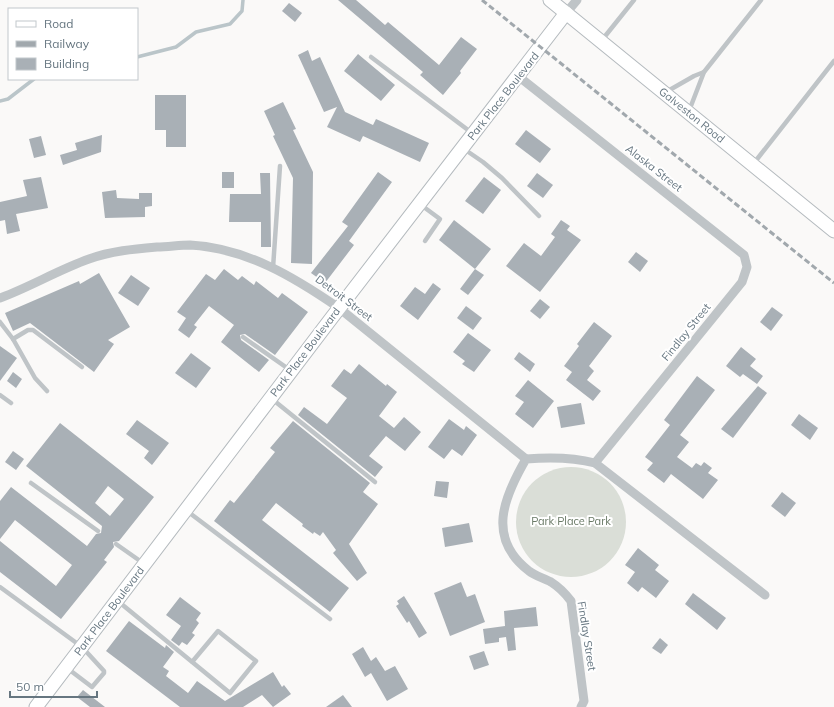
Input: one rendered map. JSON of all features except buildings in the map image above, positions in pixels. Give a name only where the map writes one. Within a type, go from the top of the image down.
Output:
[{"type":"street","name":"Galveston Road","points":[[550,0],[834,231]]},
{"type":"street","name":"Park Place Boulevard","points":[[36,707],[418,204],[577,0]]},
{"type":"street","name":"Alaska Street","points":[[518,76],[744,255],[747,267],[742,282],[735,290]]},
{"type":"street","name":"Detroit Street","points":[[0,298],[88,259],[114,252],[190,245],[226,250],[273,268],[298,280],[339,308],[526,459]]},
{"type":"street","name":"Findlay Street","points":[[595,463],[735,290]]},
{"type":"street","points":[[526,459],[553,457],[580,459],[595,463],[765,595]]},
{"type":"street","name":"Findlay Street","points":[[526,459],[512,483],[504,507],[502,525],[504,537],[509,549],[529,571],[562,590],[571,601],[584,701],[581,707]]},
{"type":"lane","points":[[601,41],[634,0]]},
{"type":"lane","points":[[689,113],[704,72],[761,0]]},
{"type":"lane","points":[[371,57],[473,134]]},
{"type":"lane","points":[[752,165],[834,62]]},
{"type":"lane","points":[[664,93],[704,72]]},
{"type":"lane","points":[[462,148],[483,162],[502,178],[538,216]]},
{"type":"lane","points":[[273,268],[280,166]]},
{"type":"lane","points":[[418,204],[440,219],[425,241]]},
{"type":"lane","points":[[0,322],[13,339],[36,378],[47,391]]},
{"type":"lane","points":[[13,339],[28,330],[34,330],[82,367]]},
{"type":"lane","points":[[243,337],[291,371]]},
{"type":"lane","points":[[0,395],[11,403]]},
{"type":"lane","points":[[271,398],[375,482]]},
{"type":"lane","points":[[31,483],[98,531]]},
{"type":"lane","points":[[186,510],[330,618]]},
{"type":"lane","points":[[116,544],[145,564]]},
{"type":"lane","points":[[0,587],[82,647],[104,671],[104,674],[92,687],[66,667]]},
{"type":"lane","points":[[117,601],[230,693],[256,661],[218,631],[192,662]]},
{"type":"green space","name":"Park Place Park","points":[[571,467],[592,471],[610,483],[622,501],[626,522],[622,543],[610,561],[592,573],[571,577],[550,573],[532,561],[520,543],[516,522],[520,501],[532,483],[550,471]]},
{"type":"waterway","points":[[138,57],[176,47],[196,32],[230,24],[242,11],[243,0]]},
{"type":"waterway","points":[[0,101],[8,99],[33,80]]},
{"type":"railway","points":[[482,0],[834,283]]}]
